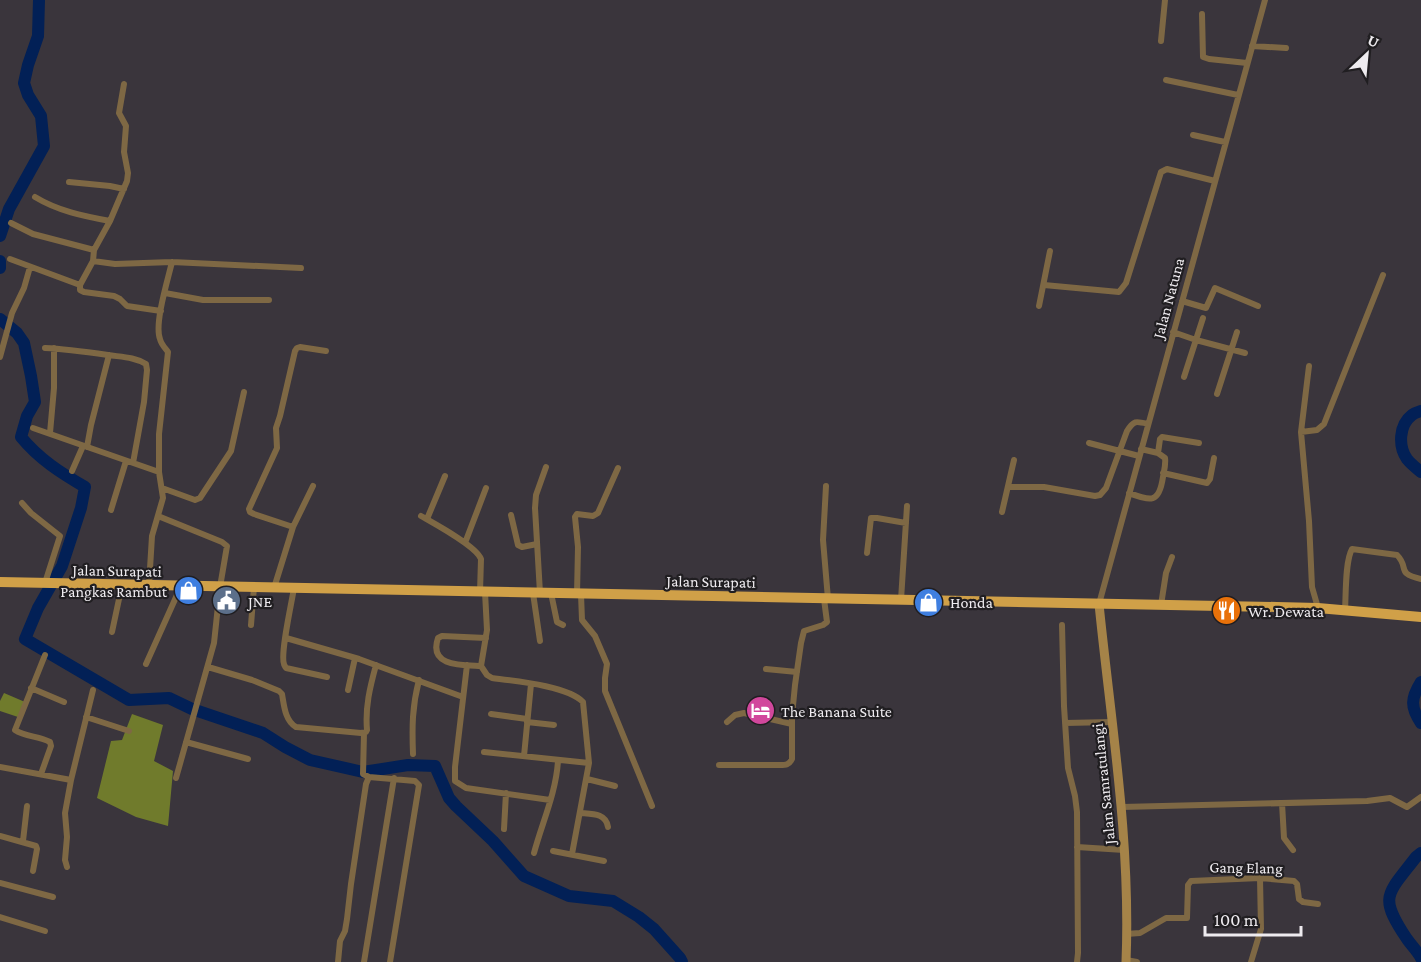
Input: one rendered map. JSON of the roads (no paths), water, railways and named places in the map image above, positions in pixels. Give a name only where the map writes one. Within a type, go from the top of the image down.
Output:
[{"type":"highway","name":"Jalan Surapati","points":[[0,582],[1318,608],[1421,617]]},
{"type":"main road","name":"Jalan Samratulangi","points":[[1099,604],[1122,807],[1125,850],[1126,961]]},
{"type":"street","points":[[1161,41],[1165,0]]},
{"type":"street","name":"Jalan Natuna","points":[[1099,604],[1264,0]]},
{"type":"street","points":[[1202,14],[1203,57],[1247,63]]},
{"type":"street","points":[[1252,46],[1286,48]]},
{"type":"street","points":[[1166,80],[1238,95]]},
{"type":"street","points":[[124,84],[119,111],[126,126],[124,152],[128,173],[124,189],[94,250],[93,261],[80,285],[80,290],[118,297],[127,306],[161,311]]},
{"type":"street","points":[[1193,135],[1225,142]]},
{"type":"street","points":[[1044,285],[1119,292],[1126,283],[1161,171],[1167,169],[1215,181]]},
{"type":"street","points":[[69,182],[124,189]]},
{"type":"street","points":[[34,196],[68,212],[110,221]]},
{"type":"street","points":[[11,223],[33,234],[94,250]]},
{"type":"street","points":[[1039,306],[1050,251]]},
{"type":"street","points":[[10,259],[80,285]]},
{"type":"street","points":[[93,261],[115,264],[172,262],[301,268]]},
{"type":"street","points":[[149,585],[152,536],[163,498],[159,472],[159,434],[168,352],[159,339],[159,331],[172,262]]},
{"type":"street","points":[[0,357],[12,313],[24,288],[30,267]]},
{"type":"street","points":[[1302,432],[1317,430],[1324,424],[1383,275]]},
{"type":"street","points":[[1182,301],[1206,309],[1215,288],[1258,306]]},
{"type":"street","points":[[165,293],[203,300],[269,300]]},
{"type":"street","points":[[1184,377],[1203,318]]},
{"type":"street","points":[[1173,332],[1245,353]]},
{"type":"street","points":[[1217,394],[1237,332]]},
{"type":"street","points":[[293,527],[251,513],[249,509],[277,448],[276,428],[295,351],[300,347],[326,351]]},
{"type":"street","points":[[45,348],[87,351],[127,358],[141,361],[147,366],[144,402],[129,462],[111,510]]},
{"type":"street","points":[[50,433],[54,388],[54,348]]},
{"type":"street","points":[[72,471],[85,446],[109,355]]},
{"type":"street","points":[[1309,366],[1302,432],[1312,587],[1318,608]]},
{"type":"street","points":[[162,488],[195,500],[200,498],[231,451],[244,392]]},
{"type":"street","points":[[1008,487],[1044,487],[1098,496],[1106,488],[1127,431],[1132,424],[1138,422],[1148,424]]},
{"type":"street","points":[[33,428],[159,472]]},
{"type":"street","points":[[1158,453],[1162,437],[1199,443]]},
{"type":"street","points":[[1089,442],[1120,450],[1158,453],[1166,458],[1161,490],[1154,498],[1144,498],[1129,493]]},
{"type":"street","points":[[1164,473],[1207,483],[1210,479],[1214,458]]},
{"type":"street","points":[[1002,512],[1014,460]]},
{"type":"street","points":[[540,641],[541,593],[535,508],[546,467]]},
{"type":"street","points":[[618,468],[598,513],[593,516],[577,514],[575,517],[579,594],[582,620],[595,636],[607,664],[605,691],[652,806]]},
{"type":"street","points":[[445,476],[424,517],[465,543],[479,554],[481,559],[486,638],[481,666],[492,678],[531,684],[566,693],[583,701],[589,763],[572,854]]},
{"type":"street","points":[[274,588],[293,527],[313,486]]},
{"type":"street","points":[[719,765],[787,765],[792,759],[795,685],[803,633],[806,629],[823,625],[827,621],[823,540],[826,486]]},
{"type":"street","points":[[465,543],[486,488]]},
{"type":"street","points":[[22,503],[60,536],[47,583]]},
{"type":"street","points":[[901,600],[907,506]]},
{"type":"street","points":[[511,515],[518,545],[522,547],[537,544]]},
{"type":"street","points":[[158,516],[225,543],[227,549],[214,643],[176,778]]},
{"type":"street","points":[[867,553],[871,518],[906,523]]},
{"type":"street","points":[[1345,610],[1348,567],[1352,549],[1397,555],[1401,559],[1403,570],[1421,579]]},
{"type":"street","points":[[1161,605],[1166,573],[1172,557]]},
{"type":"street","points":[[112,632],[122,585]]},
{"type":"street","points":[[146,664],[181,586]]},
{"type":"street","points":[[251,625],[254,587]]},
{"type":"street","points":[[294,588],[283,661],[285,667],[327,676]]},
{"type":"street","points":[[541,593],[557,622],[563,626]]},
{"type":"street","points":[[1062,625],[1068,768],[1077,812],[1077,962]]},
{"type":"street","points":[[481,666],[448,664],[437,651],[436,644],[438,638],[442,636],[486,638]]},
{"type":"street","points":[[286,638],[355,658],[463,697]]},
{"type":"street","points":[[41,774],[51,746],[50,742],[21,734],[15,730],[45,655]]},
{"type":"street","points":[[348,690],[355,658]]},
{"type":"street","points":[[338,962],[340,941],[347,919],[363,807],[366,783],[363,765],[364,733],[367,730],[368,695],[376,665]]},
{"type":"street","points":[[467,665],[455,782],[466,788],[550,801]]},
{"type":"street","points":[[208,667],[277,689],[282,694],[292,726],[364,733]]},
{"type":"street","points":[[766,669],[797,672]]},
{"type":"street","points":[[413,754],[412,713],[418,680]]},
{"type":"street","points":[[524,756],[531,684]]},
{"type":"street","points":[[31,688],[64,702]]},
{"type":"street","points":[[67,867],[65,813],[93,690]]},
{"type":"street","points":[[726,722],[739,713],[744,713],[792,724]]},
{"type":"street","points":[[491,714],[554,725]]},
{"type":"street","points":[[86,717],[129,731]]},
{"type":"street","points":[[1065,723],[1112,722]]},
{"type":"street","points":[[186,742],[248,759]]},
{"type":"street","points":[[484,752],[589,763]]},
{"type":"street","points":[[534,854],[556,779],[558,761]]},
{"type":"street","points":[[0,767],[71,780]]},
{"type":"street","points":[[366,776],[415,781],[419,784],[390,962]]},
{"type":"street","points":[[364,962],[394,778]]},
{"type":"street","points":[[587,779],[615,786]]},
{"type":"street","points":[[504,829],[506,793]]},
{"type":"street","points":[[1122,807],[1367,801],[1390,798],[1407,807],[1421,797]]},
{"type":"street","points":[[1282,803],[1284,838],[1293,850]]},
{"type":"street","points":[[23,842],[27,806]]},
{"type":"street","points":[[580,813],[603,817],[608,827]]},
{"type":"street","points":[[0,836],[37,847],[33,871]]},
{"type":"street","points":[[1077,847],[1125,850]]},
{"type":"street","points":[[553,851],[604,861]]},
{"type":"street","points":[[1251,962],[1261,928],[1260,878]]},
{"type":"street","name":"Gang Elang","points":[[1126,934],[1140,933],[1166,918],[1187,918],[1188,885],[1191,881],[1260,878],[1295,881],[1299,900],[1318,904]]},
{"type":"street","points":[[0,883],[53,897]]},
{"type":"street","points":[[0,917],[45,930]]},
{"type":"street","points":[[1126,961],[1137,962]]},
{"type":"waterway","points":[[0,236],[9,209],[44,146],[41,116],[28,95],[24,83],[38,36],[39,0]]},
{"type":"waterway","points":[[0,261],[0,268]]},
{"type":"waterway","points":[[0,319],[17,333],[24,343],[31,376],[35,402],[27,416],[21,437],[51,465],[85,487],[81,508],[62,566],[38,608],[25,639],[129,700],[169,698],[192,709],[263,733],[310,760],[363,772],[408,765],[435,766],[449,798],[493,841],[524,876],[569,896],[613,901],[654,929],[682,962]]},
{"type":"waterway","points":[[1421,411],[1408,419],[1401,436],[1404,454],[1421,472]]},
{"type":"waterway","points":[[1421,682],[1413,702],[1421,723]]},
{"type":"waterway","points":[[1421,853],[1398,880],[1393,888],[1389,904],[1398,925],[1421,958]]},
{"type":"place","name":"Pangkas Rambut","points":[[188,591]]},
{"type":"place","name":"JNE","points":[[227,601]]},
{"type":"place","name":"Honda","points":[[929,602]]},
{"type":"place","name":"Wr. Dewata","points":[[1227,611]]},
{"type":"place","name":"The Banana Suite","points":[[760,711]]}]
